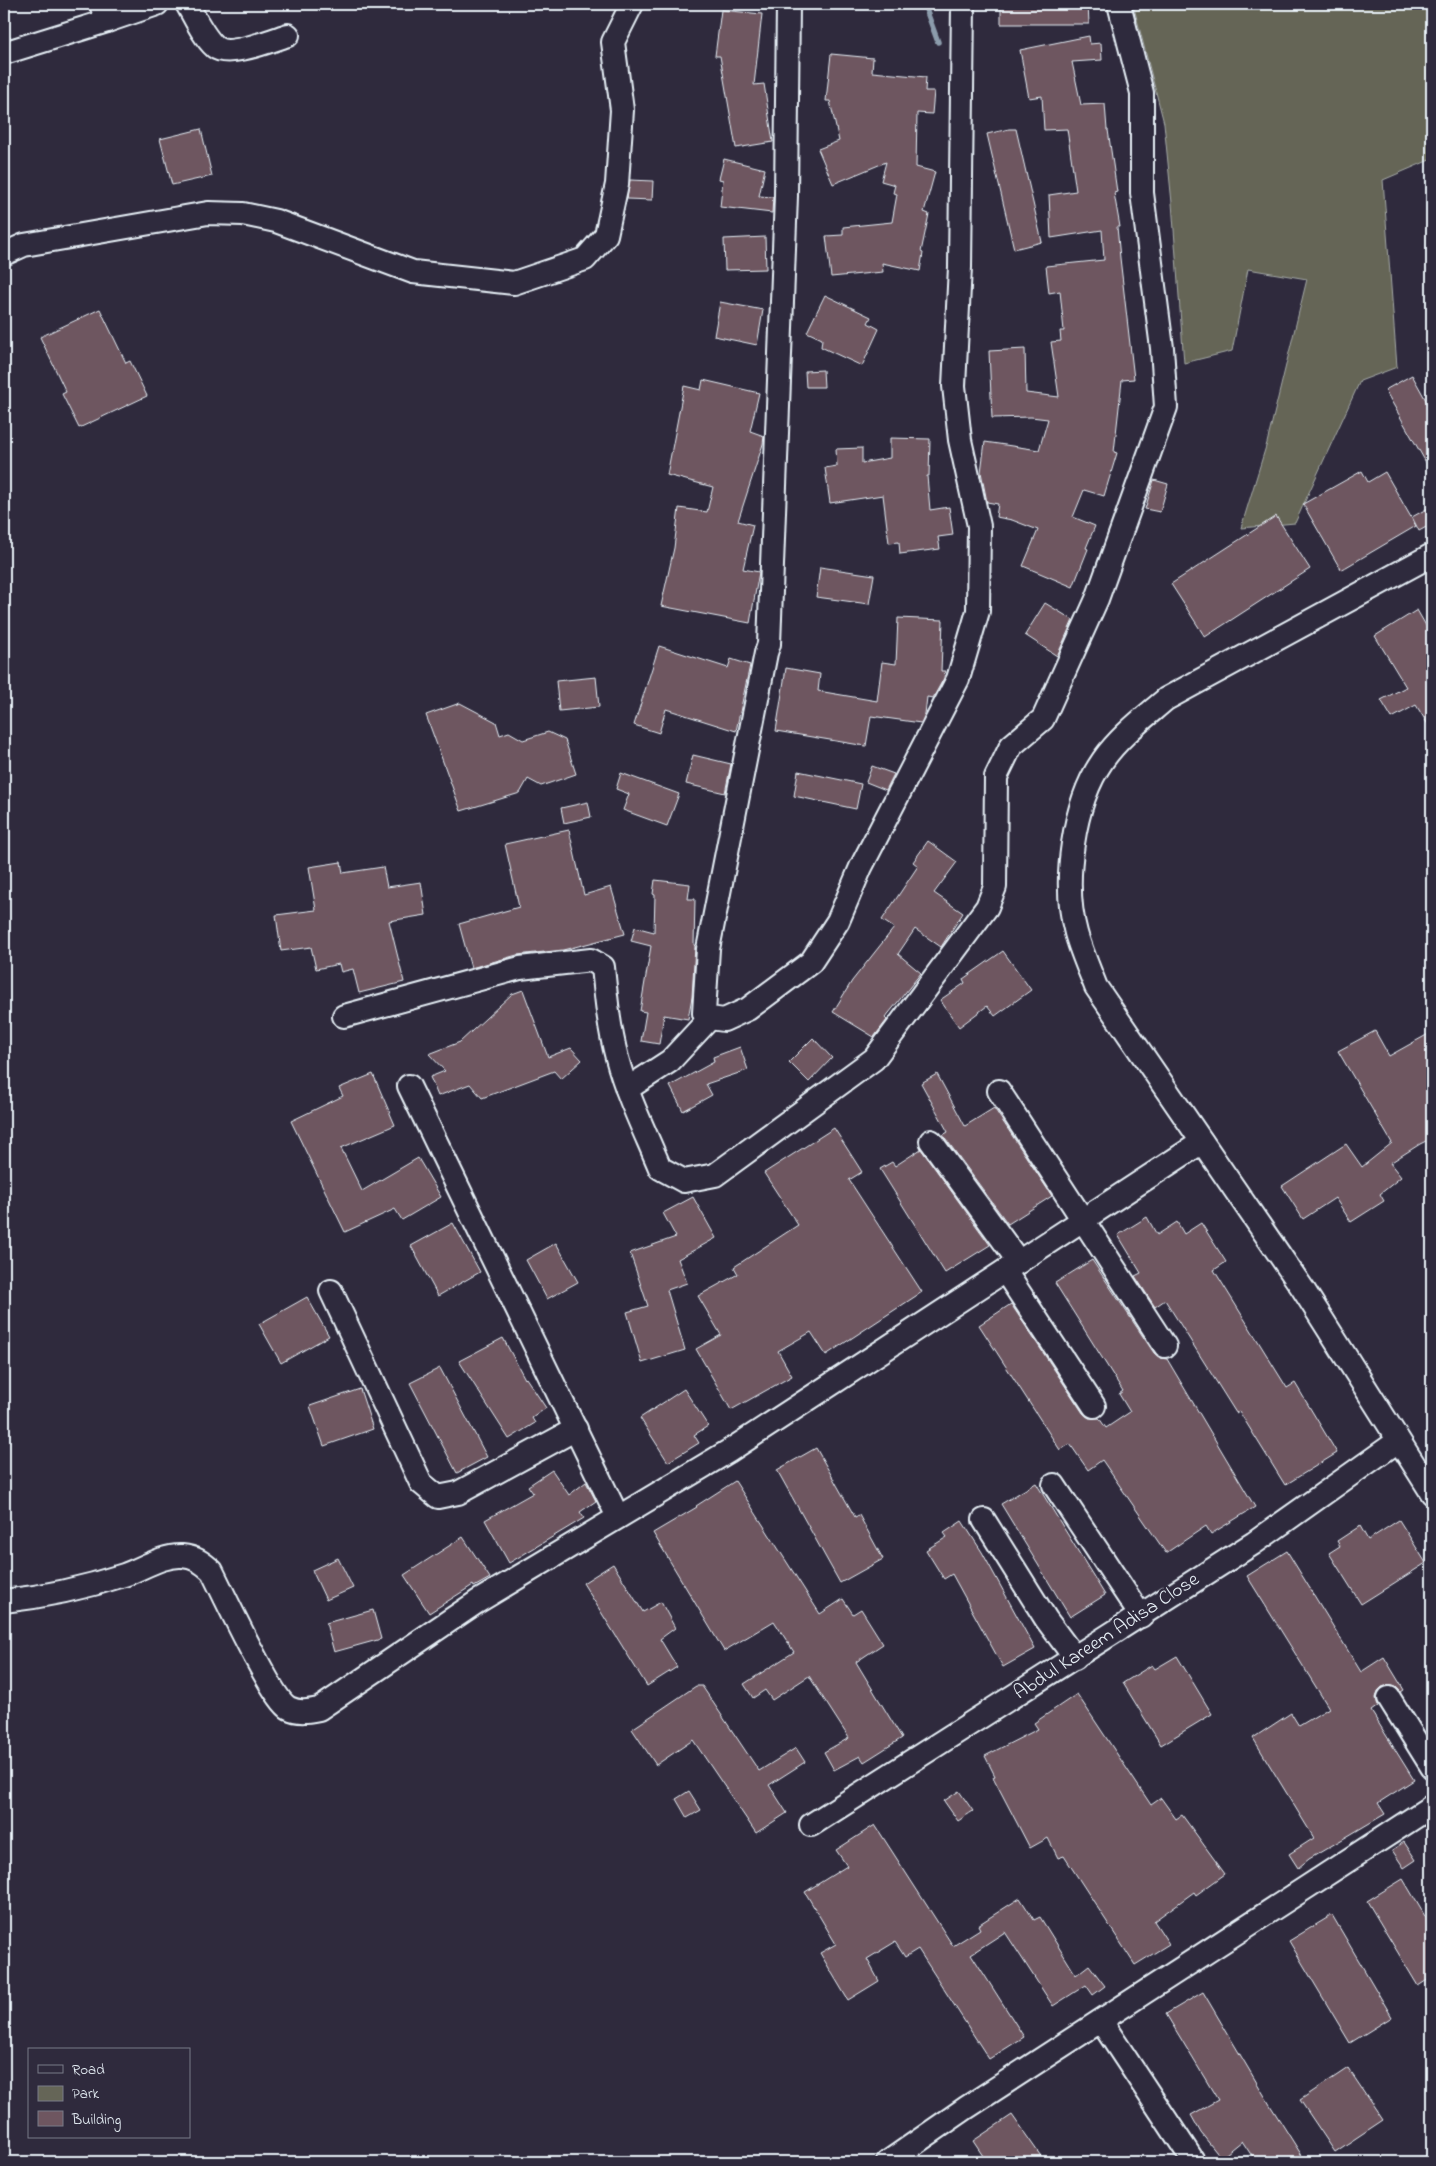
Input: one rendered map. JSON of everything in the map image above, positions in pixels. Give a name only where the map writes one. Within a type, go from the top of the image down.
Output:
[{"type":"street","points":[[4,53],[104,12],[156,4]]},
{"type":"street","points":[[187,4],[203,32],[216,48],[229,52],[288,35]]},
{"type":"street","points":[[4,254],[24,245],[208,213],[243,214],[276,221],[412,272],[514,283],[585,259],[606,235],[617,184],[622,110],[613,42],[632,4]]},
{"type":"street","points":[[788,4],[786,196],[769,644],[708,949],[704,1013],[710,1018],[724,1020],[748,1008],[810,962],[838,921],[886,817],[958,680],[978,611],[979,526],[960,440],[954,386],[960,267],[963,4]]},
{"type":"street","points":[[344,1016],[520,968],[591,960],[603,967],[617,1057],[660,1168],[684,1181],[715,1175],[874,1059],[987,907],[995,887],[996,777],[1011,746],[1043,719],[1097,599],[1166,407],[1162,348],[1142,193],[1142,92],[1119,4]]},
{"type":"street","points":[[1432,554],[1166,699],[1131,728],[1103,760],[1082,802],[1074,843],[1070,889],[1076,932],[1096,987],[1303,1289],[1432,1494]]},
{"type":"street","points":[[628,1089],[670,1061],[710,1018]]},
{"type":"street","points":[[409,1086],[618,1517]]},
{"type":"street","points":[[999,1091],[1165,1346]]},
{"type":"street","points":[[931,1140],[1012,1266],[1094,1406]]},
{"type":"street","points":[[4,1600],[24,1599],[98,1582],[124,1575],[166,1558],[181,1556],[198,1559],[212,1570],[265,1676],[287,1708],[303,1712],[319,1710],[477,1602],[729,1451],[1202,1142]]},
{"type":"street","points":[[332,1291],[421,1483],[438,1497],[458,1493],[576,1430]]},
{"type":"street","name":"Abdul Kareem Adisa Close","points":[[811,1825],[1254,1543],[1398,1441]]},
{"type":"street","points":[[1054,1485],[1141,1616]]},
{"type":"street","points":[[984,1520],[1046,1620],[1075,1658]]},
{"type":"street","points":[[1389,1698],[1432,1767]]},
{"type":"street","points":[[888,2162],[966,2108],[1432,1806]]},
{"type":"street","points":[[1102,2021],[1194,2162]]},
{"type":"green space","points":[[1133,4],[1432,4],[1432,159],[1383,180],[1397,367],[1360,381],[1295,523],[1241,528],[1267,443],[1307,279],[1248,269],[1232,351],[1184,363],[1164,123]]},
{"type":"building","points":[[1001,4],[1088,4],[1089,24],[1001,24]]},
{"type":"building","points":[[721,10],[762,14],[754,85],[764,84],[773,142],[736,148],[720,56],[715,56]]},
{"type":"building","points":[[1089,36],[1090,44],[1101,43],[1102,60],[1072,62],[1081,105],[1105,104],[1107,130],[1117,192],[1114,193],[1120,227],[1117,227],[1134,379],[1122,380],[1114,452],[1117,453],[1104,496],[1084,490],[1073,517],[1095,526],[1073,587],[1023,566],[1038,530],[1012,520],[996,517],[998,504],[987,502],[981,472],[985,442],[1039,450],[1048,419],[1031,417],[992,418],[989,351],[1025,349],[1026,393],[1059,397],[1051,342],[1061,341],[1060,331],[1064,331],[1060,291],[1049,293],[1046,266],[1104,260],[1102,230],[1051,238],[1049,195],[1076,191],[1067,129],[1044,130],[1042,96],[1029,98],[1020,50]]},
{"type":"building","points":[[831,54],[873,58],[872,72],[926,77],[925,91],[934,91],[932,114],[917,113],[916,167],[935,172],[924,212],[929,214],[921,252],[923,253],[920,271],[882,263],[883,272],[831,277],[826,236],[843,235],[843,227],[892,222],[897,194],[893,193],[895,185],[881,181],[886,162],[833,184],[818,149],[839,141],[830,101],[826,101]]},
{"type":"building","points":[[201,129],[212,176],[172,185],[160,139]]},
{"type":"building","points":[[1016,129],[1042,242],[1014,249],[987,134]]},
{"type":"building","points":[[724,159],[765,169],[759,196],[773,197],[772,213],[720,207],[723,180],[719,179]]},
{"type":"building","points":[[630,180],[653,181],[652,200],[627,199]]},
{"type":"building","points":[[765,237],[766,269],[725,270],[724,239]]},
{"type":"building","points":[[825,295],[871,317],[868,323],[879,329],[862,366],[821,347],[822,339],[807,332]]},
{"type":"building","points":[[720,302],[763,310],[757,345],[714,336]]},
{"type":"building","points":[[100,309],[126,363],[130,361],[147,396],[79,428],[62,394],[66,392],[40,337]]},
{"type":"building","points":[[823,370],[824,387],[806,387],[805,371]]},
{"type":"building","points":[[1412,375],[1432,411],[1432,473],[1385,390]]},
{"type":"building","points":[[703,380],[759,393],[750,431],[764,436],[763,444],[738,521],[753,525],[743,569],[759,572],[750,623],[661,606],[674,548],[679,508],[707,512],[713,487],[667,475],[684,386],[701,390]]},
{"type":"building","points":[[890,438],[930,439],[929,476],[927,476],[930,510],[949,507],[953,535],[938,537],[940,549],[900,554],[899,542],[889,543],[883,495],[830,503],[825,468],[837,466],[836,449],[862,448],[862,463],[890,458]]},
{"type":"building","points":[[1362,471],[1368,482],[1385,472],[1416,526],[1341,570],[1303,504]]},
{"type":"building","points":[[1154,480],[1168,484],[1160,512],[1145,509]]},
{"type":"building","points":[[1432,506],[1432,524],[1419,531],[1412,517]]},
{"type":"building","points":[[1276,516],[1310,569],[1205,637],[1171,584]]},
{"type":"building","points":[[820,567],[874,575],[869,604],[816,597]]},
{"type":"building","points":[[1045,603],[1073,620],[1057,656],[1025,635]]},
{"type":"building","points":[[1417,610],[1432,636],[1432,731],[1416,705],[1392,718],[1381,700],[1406,687],[1375,636]]},
{"type":"building","points":[[898,618],[943,620],[941,671],[945,671],[944,678],[933,698],[927,697],[925,714],[921,723],[871,716],[866,746],[776,731],[786,668],[820,674],[818,691],[877,701],[882,662],[896,664]]},
{"type":"building","points":[[659,646],[728,668],[731,659],[750,665],[736,731],[666,709],[659,733],[634,725]]},
{"type":"building","points":[[596,677],[599,707],[559,711],[556,681]]},
{"type":"building","points":[[460,703],[496,722],[500,735],[509,732],[523,740],[548,732],[565,740],[576,774],[541,786],[528,779],[520,793],[461,811],[426,715]]},
{"type":"building","points":[[693,755],[731,764],[725,793],[686,784]]},
{"type":"building","points":[[872,766],[894,774],[886,790],[866,782]]},
{"type":"building","points":[[798,771],[861,784],[856,809],[794,796]]},
{"type":"building","points":[[621,773],[679,794],[667,826],[623,810],[629,794],[616,789]]},
{"type":"building","points":[[588,802],[591,817],[564,823],[561,808]]},
{"type":"building","points":[[569,830],[584,895],[611,887],[625,934],[563,950],[517,955],[471,968],[459,924],[519,907],[505,844]]},
{"type":"building","points":[[928,841],[957,862],[934,893],[963,913],[941,947],[915,929],[898,954],[921,973],[885,1018],[887,1020],[874,1037],[833,1012],[852,981],[894,928],[882,920],[918,866],[913,862]]},
{"type":"building","points":[[341,862],[343,873],[383,867],[387,887],[421,882],[426,915],[389,921],[404,982],[359,993],[353,969],[341,972],[339,964],[316,969],[311,947],[281,951],[276,915],[316,910],[309,867]]},
{"type":"building","points":[[655,880],[690,884],[688,899],[695,899],[695,946],[692,997],[688,1019],[664,1015],[659,1044],[641,1041],[646,1012],[640,1011],[651,946],[631,941],[635,927],[654,932],[655,895],[653,894]]},
{"type":"building","points":[[1003,951],[1031,990],[995,1016],[987,1006],[959,1027],[940,1000],[965,983],[963,979]]},
{"type":"building","points":[[523,990],[548,1057],[571,1048],[582,1060],[561,1079],[554,1071],[482,1098],[470,1084],[438,1096],[430,1077],[445,1071],[429,1054],[460,1042],[512,994]]},
{"type":"building","points":[[1375,1031],[1389,1056],[1432,1032],[1432,1138],[1390,1163],[1401,1177],[1380,1194],[1384,1201],[1351,1222],[1335,1198],[1303,1219],[1282,1186],[1346,1144],[1362,1167],[1392,1143],[1338,1051]]},
{"type":"building","points":[[813,1038],[832,1058],[809,1082],[789,1062]]},
{"type":"building","points":[[740,1047],[748,1070],[706,1084],[712,1095],[683,1111],[670,1086],[714,1062],[713,1057]]},
{"type":"building","points":[[373,1074],[395,1125],[341,1148],[362,1191],[418,1158],[441,1197],[402,1220],[395,1209],[345,1232],[291,1121],[343,1096],[339,1088]]},
{"type":"building","points":[[937,1074],[965,1126],[994,1108],[1052,1196],[1008,1224],[943,1135],[948,1132],[921,1083]]},
{"type":"building","points":[[834,1128],[862,1172],[849,1180],[922,1292],[826,1355],[811,1332],[778,1351],[792,1376],[731,1410],[696,1349],[721,1335],[698,1296],[738,1274],[734,1267],[798,1225],[764,1173]]},
{"type":"building","points":[[921,1149],[990,1245],[945,1273],[880,1169],[892,1162],[895,1166]]},
{"type":"building","points":[[693,1197],[716,1238],[678,1259],[687,1283],[667,1290],[685,1350],[642,1363],[627,1312],[648,1306],[630,1253],[676,1237],[663,1213]]},
{"type":"building","points":[[1147,1217],[1157,1235],[1177,1222],[1184,1234],[1201,1223],[1226,1262],[1214,1270],[1287,1388],[1295,1383],[1337,1453],[1285,1485],[1239,1411],[1236,1413],[1165,1300],[1155,1307],[1135,1276],[1141,1273],[1118,1235]]},
{"type":"building","points":[[453,1223],[480,1272],[438,1296],[411,1246]]},
{"type":"building","points":[[556,1243],[578,1282],[547,1299],[526,1260]]},
{"type":"building","points":[[1092,1260],[1154,1353],[1160,1358],[1167,1359],[1255,1507],[1211,1534],[1206,1526],[1166,1553],[1102,1460],[1088,1470],[1070,1444],[1060,1450],[979,1325],[1011,1304],[1083,1413],[1089,1418],[1099,1418],[1106,1428],[1130,1412],[1119,1394],[1123,1391],[1055,1283]]},
{"type":"building","points":[[307,1297],[329,1336],[281,1363],[259,1324]]},
{"type":"building","points":[[503,1338],[525,1379],[546,1408],[532,1418],[535,1423],[509,1439],[459,1361]]},
{"type":"building","points":[[440,1368],[487,1457],[457,1473],[410,1383]]},
{"type":"building","points":[[360,1389],[373,1429],[324,1446],[310,1406]]},
{"type":"building","points":[[684,1389],[708,1426],[694,1435],[699,1443],[668,1462],[640,1418]]},
{"type":"building","points":[[816,1448],[855,1517],[859,1515],[883,1559],[840,1583],[777,1470]]},
{"type":"building","points":[[552,1470],[569,1495],[586,1482],[596,1501],[580,1512],[584,1518],[509,1563],[485,1520],[533,1493],[528,1486]]},
{"type":"building","points":[[735,1481],[820,1614],[843,1599],[853,1614],[861,1609],[883,1644],[856,1662],[902,1738],[864,1762],[860,1756],[834,1770],[824,1752],[849,1738],[809,1676],[772,1700],[765,1690],[753,1698],[744,1684],[794,1652],[774,1621],[724,1651],[653,1533],[697,1507]]},
{"type":"building","points":[[1036,1483],[1105,1595],[1070,1617],[1001,1504]]},
{"type":"building","points":[[1399,1520],[1426,1563],[1361,1604],[1329,1553],[1340,1546],[1337,1541],[1360,1526],[1368,1540]]},
{"type":"building","points":[[962,1521],[982,1552],[1035,1649],[1003,1667],[952,1574],[944,1579],[926,1550],[947,1537],[944,1533]]},
{"type":"building","points":[[463,1537],[490,1578],[474,1587],[473,1585],[429,1613],[404,1575]]},
{"type":"building","points":[[1287,1551],[1361,1672],[1384,1657],[1404,1690],[1401,1692],[1396,1687],[1389,1685],[1382,1687],[1378,1691],[1376,1698],[1378,1706],[1371,1711],[1414,1780],[1378,1803],[1385,1814],[1309,1859],[1298,1868],[1289,1854],[1314,1838],[1253,1738],[1291,1713],[1299,1726],[1329,1708],[1247,1576]]},
{"type":"building","points":[[338,1558],[353,1588],[326,1600],[312,1570]]},
{"type":"building","points":[[613,1564],[643,1612],[661,1602],[675,1628],[660,1639],[677,1667],[647,1686],[583,1583]]},
{"type":"building","points":[[373,1610],[381,1639],[334,1652],[326,1623]]},
{"type":"building","points":[[1177,1656],[1212,1714],[1161,1745],[1123,1683],[1152,1665],[1155,1669]]},
{"type":"building","points":[[696,1686],[702,1686],[759,1771],[796,1748],[805,1762],[769,1785],[787,1813],[756,1833],[693,1740],[656,1765],[632,1729]]},
{"type":"building","points":[[1077,1694],[1151,1805],[1161,1798],[1176,1819],[1182,1815],[1225,1874],[1196,1895],[1194,1892],[1154,1921],[1169,1944],[1135,1965],[1064,1856],[1058,1858],[1048,1838],[1030,1848],[993,1777],[995,1776],[985,1756],[1038,1729],[1034,1723]]},
{"type":"building","points":[[689,1791],[701,1810],[687,1818],[676,1799]]},
{"type":"building","points":[[959,1791],[973,1811],[958,1821],[944,1801]]},
{"type":"building","points":[[875,1825],[953,1946],[980,1929],[978,1925],[1020,1898],[1034,1920],[1040,1917],[1076,1975],[1089,1965],[1105,1986],[1093,1995],[1086,1985],[1053,2006],[1005,1932],[971,1954],[1024,2037],[989,2059],[918,1949],[905,1957],[895,1942],[867,1959],[879,1981],[848,2000],[820,1953],[836,1944],[805,1892],[847,1866],[836,1850]]},
{"type":"building","points":[[1404,1842],[1416,1860],[1404,1868],[1392,1850]]},
{"type":"building","points":[[1403,1879],[1432,1928],[1432,1977],[1418,1986],[1367,1901]]},
{"type":"building","points":[[1332,1915],[1392,2017],[1350,2043],[1289,1941]]},
{"type":"building","points":[[1203,1992],[1306,2162],[1256,2162],[1242,2141],[1221,2158],[1201,2133],[1191,2115],[1218,2100],[1166,2014]]},
{"type":"building","points":[[1348,2068],[1383,2120],[1335,2152],[1300,2100]]},
{"type":"building","points":[[1012,2115],[1045,2162],[987,2162],[973,2141]]},
{"type":"waterway","points":[[924,4],[938,42]]}]
